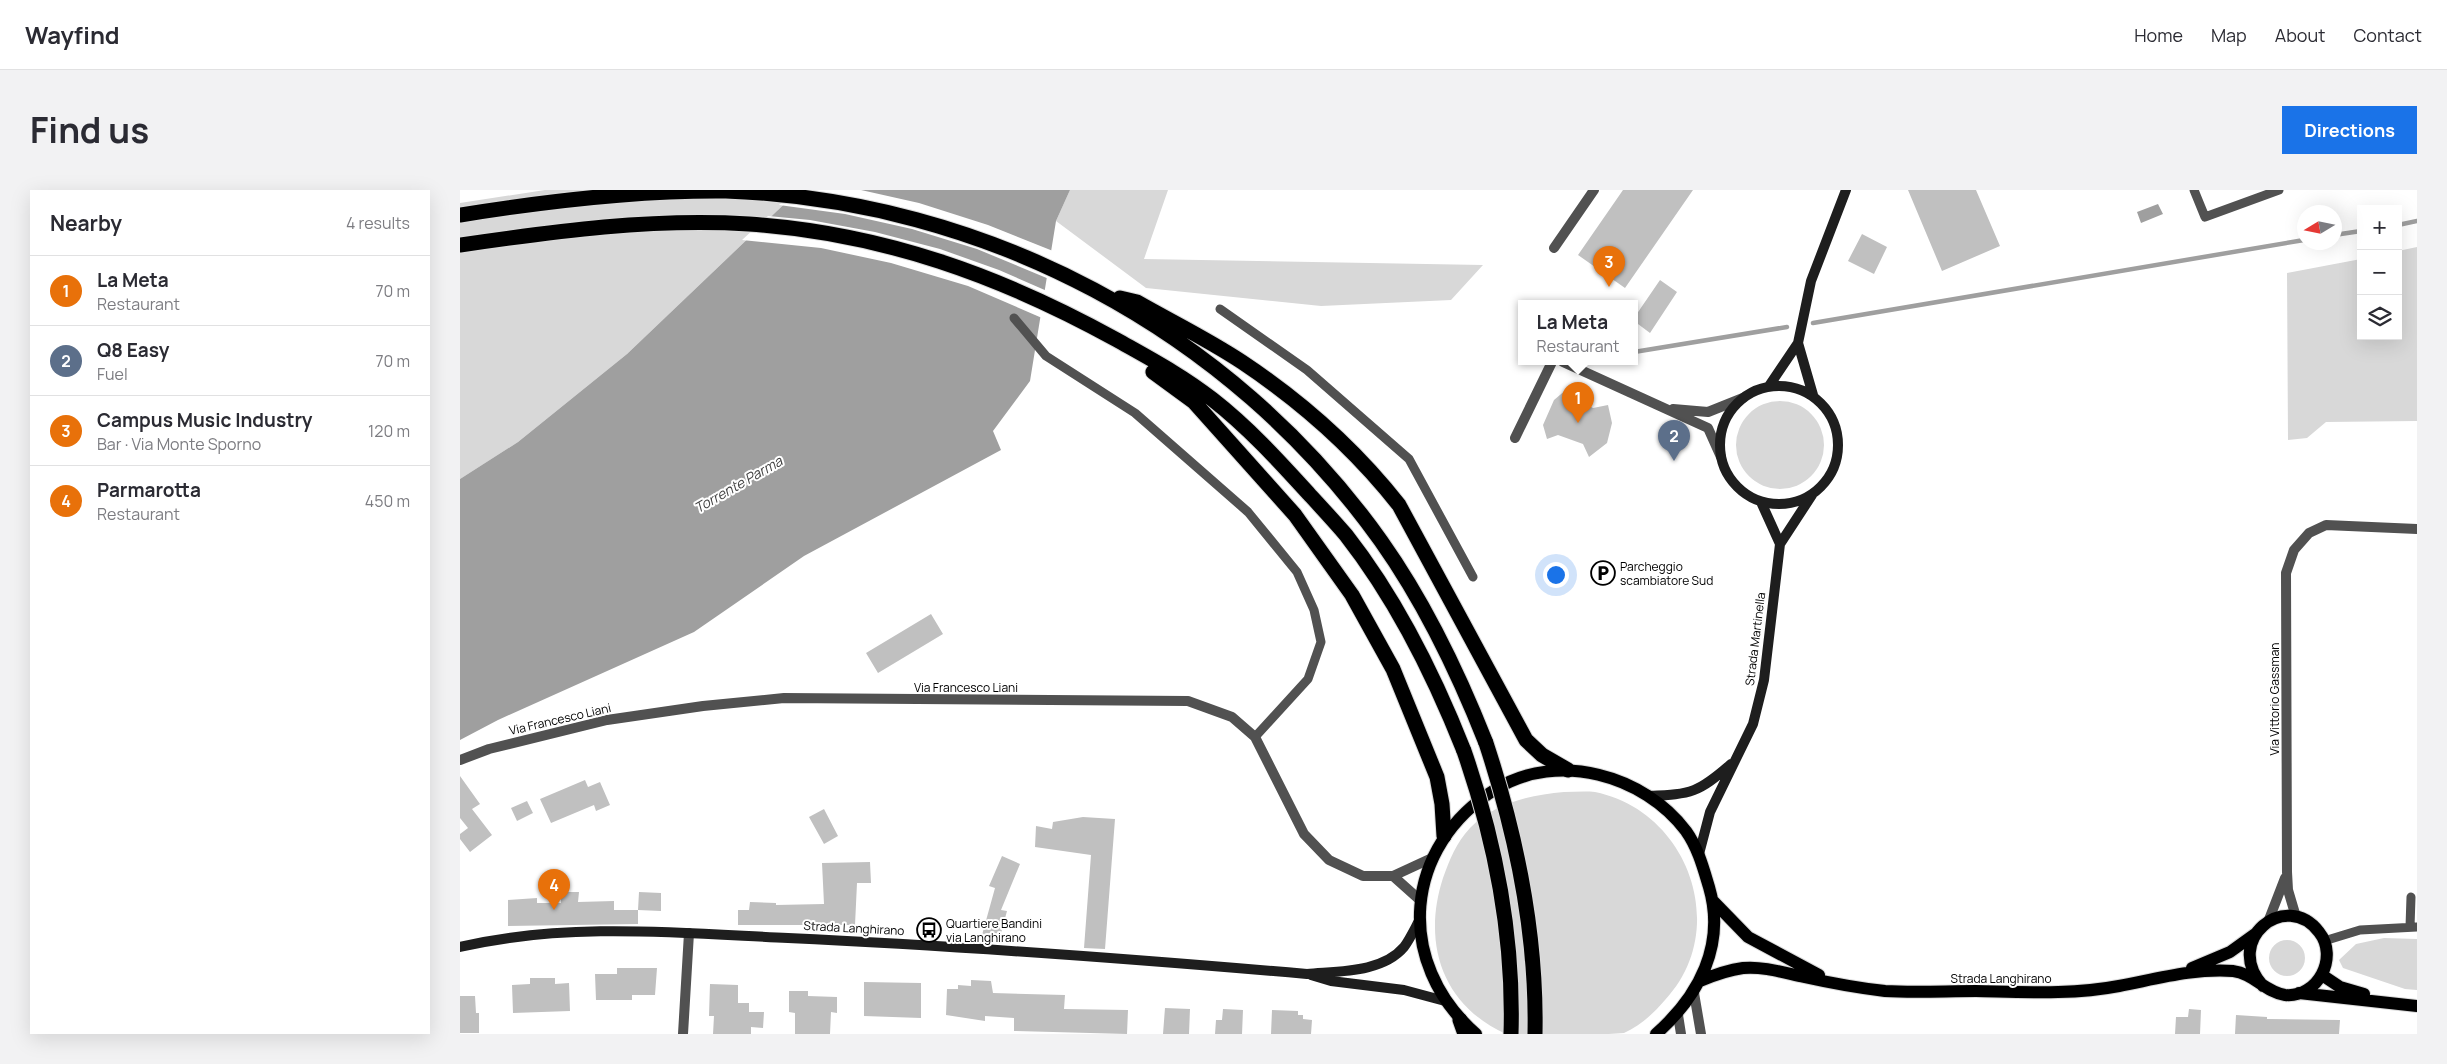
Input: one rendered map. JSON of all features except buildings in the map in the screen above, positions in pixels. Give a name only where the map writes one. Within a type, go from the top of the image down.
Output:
[{"type":"highway","points":[[460,216],[545,202],[620,194],[725,190],[803,197],[858,205],[950,228],[1018,253],[1070,276],[1106,295],[1184,344],[1219,370],[1302,446],[1342,491],[1381,541],[1436,631],[1462,681],[1486,743],[1503,798],[1523,881],[1533,968],[1534,1034]]},
{"type":"highway","points":[[460,245],[556,232],[623,226],[731,224],[789,228],[849,237],[926,256],[963,268],[1055,306],[1147,357],[1211,398],[1267,448],[1346,535],[1391,601],[1435,682],[1464,751],[1490,831],[1502,890],[1512,996],[1511,1034]]},
{"type":"highway","points":[[1106,295],[1137,302],[1241,361],[1290,396],[1330,430],[1377,477],[1398,505],[1526,740],[1542,755],[1568,770]]},
{"type":"highway","points":[[1081,320],[1194,402],[1295,515],[1352,595],[1393,669],[1437,776],[1442,804],[1444,836]]},
{"type":"main road","name":"Strada Langhirano","points":[[1476,1034],[1463,1027],[1434,982],[1426,962],[1421,941],[1421,901],[1432,858],[1444,836],[1468,809],[1498,788],[1531,775],[1568,770],[1596,773],[1624,782],[1649,796],[1669,812],[1699,854],[1713,901],[1714,928],[1709,955],[1694,993],[1678,1015],[1656,1034]]},
{"type":"main road","name":"Strada Langhirano","points":[[1713,901],[1748,937],[1837,984]]},
{"type":"main road","points":[[2268,922],[2277,918],[2296,917],[2313,925],[2324,941],[2327,958],[2322,975],[2308,989],[2300,993]]},
{"type":"main road","name":"Strada Langhirano","points":[[2164,977],[2215,960],[2255,934],[2268,922]]},
{"type":"main road","points":[[2255,934],[2249,955],[2255,977],[2263,986]]},
{"type":"main road","name":"Strada Langhirano","points":[[1700,981],[1745,968],[1776,970],[1837,984],[1886,991],[2066,992],[2103,989],[2164,977],[2202,972],[2235,971],[2248,975],[2274,992],[2286,995],[2300,993],[2417,1006]]},
{"type":"main road","name":"Strada Langhirano","points":[[2322,975],[2340,987],[2402,1004]]},
{"type":"street","points":[[1554,248],[1594,190]]},
{"type":"street","name":"Strada Martinella","points":[[1769,386],[1798,343],[1811,281],[1846,190]]},
{"type":"street","name":"Strada Martinella","points":[[1798,343],[1812,396]]},
{"type":"street","points":[[1515,438],[1551,365]]},
{"type":"street","points":[[1570,365],[1708,428],[1721,457]]},
{"type":"street","name":"Strada Martinella","points":[[1699,854],[1710,812],[1753,724],[1764,680],[1780,544],[1812,495],[1826,481],[1835,464],[1838,445],[1836,426],[1826,409],[1812,396],[1791,387],[1769,386],[1743,398],[1731,410],[1723,424],[1720,441],[1721,457],[1726,472],[1735,485],[1747,495],[1762,502],[1779,504],[1796,502],[1812,495]]},
{"type":"street","points":[[1667,409],[1708,412],[1743,398]]},
{"type":"street","name":"Strada Martinella","points":[[1762,502],[1780,544]]},
{"type":"street","name":"Via Vittorio Gassman","points":[[2296,917],[2288,890],[2287,872],[2286,573],[2294,550],[2308,534],[2326,525],[2417,529]]},
{"type":"street","name":"Via Francesco Liani","points":[[460,760],[489,749],[607,720],[703,706],[784,698],[1188,701],[1232,717],[1255,737],[1304,834],[1329,860],[1363,876],[1393,876],[1432,858]]},
{"type":"street","name":"Strada Martinella","points":[[1649,796],[1686,794],[1709,784],[1734,762]]},
{"type":"street","name":"Via Vittorio Gassman","points":[[2268,922],[2279,898],[2287,872]]},
{"type":"street","points":[[1393,876],[1421,901]]},
{"type":"street","name":"Strada Langhirano","points":[[460,947],[519,936],[598,932],[688,934],[976,948],[1307,974],[1354,970],[1389,958],[1404,947],[1420,919]]},
{"type":"street","points":[[683,1034],[688,934]]},
{"type":"street","name":"Strada Langhirano","points":[[1307,974],[1322,980],[1404,990],[1445,1001]]},
{"type":"street","points":[[1694,993],[1701,1034]]},
{"type":"street","points":[[1678,1015],[1681,1034]]},
{"type":"lane","points":[[2194,190],[2205,217],[2279,190]]},
{"type":"lane","points":[[1220,309],[1307,370],[1410,459],[1473,577]]},
{"type":"lane","points":[[1014,318],[1046,356],[1135,413],[1248,512],[1297,572],[1314,610],[1321,642],[1308,679],[1255,737]]},
{"type":"lane","points":[[2324,941],[2360,930],[2413,927],[2411,897]]},
{"type":"shaded area","points":[[545,190],[799,190],[627,354],[518,442],[460,479],[460,203]]},
{"type":"shaded area","points":[[1070,190],[1168,190],[1144,259],[1483,265],[1451,300],[1321,306],[1146,288],[1056,221]]},
{"type":"shaded area","points":[[2417,247],[2417,421],[2326,422],[2307,438],[2288,440],[2287,273],[2357,260],[2357,340],[2402,340],[2402,250]]},
{"type":"shaded area","points":[[1780,401],[1797,404],[1805,408],[1817,420],[1821,428],[1824,445],[1821,462],[1817,470],[1805,482],[1797,486],[1780,489],[1763,486],[1755,482],[1743,470],[1739,462],[1736,445],[1739,428],[1743,420],[1755,408],[1763,404]]},
{"type":"shaded area","points":[[1564,792],[1595,792],[1628,804],[1655,823],[1676,848],[1690,877],[1697,908],[1695,941],[1685,972],[1665,1000],[1646,1019],[1624,1033],[1506,1034],[1484,1022],[1466,1007],[1452,989],[1443,969],[1437,948],[1435,926],[1437,902],[1443,878],[1454,851],[1465,834],[1480,819],[1502,806],[1526,798]]},
{"type":"shaded area","points":[[2384,938],[2417,939],[2417,990],[2405,989],[2343,968],[2339,960],[2356,944]]},
{"type":"shaded area","points":[[2287,940],[2294,941],[2300,945],[2304,951],[2304,965],[2300,971],[2294,975],[2287,976],[2280,975],[2274,971],[2270,965],[2269,958],[2270,951],[2274,945],[2280,941]]},
{"type":"water","name":"Torrente Parma","points":[[799,190],[1070,190],[1056,221],[1030,381],[993,431],[1001,450],[804,556],[694,632],[498,720],[460,740],[460,479],[518,442],[627,354]]},
{"type":"water","points":[[2158,204],[2163,214],[2141,223],[2137,212]]},
{"type":"pier","points":[[795,190],[861,190],[919,203],[988,225],[1053,251],[1049,279],[977,249],[912,229],[845,214],[779,205]]},
{"type":"pier","points":[[768,216],[810,220],[875,232],[940,249],[999,270],[1047,291],[1042,318],[968,286],[891,263],[821,248],[742,240]]},
{"type":"waterway","points":[[2402,224],[2417,221]]},
{"type":"waterway","points":[[2342,234],[2357,232]]},
{"type":"waterway","points":[[1813,323],[2297,241]]},
{"type":"waterway","points":[[1638,351],[1787,327]]},
{"type":"place","name":"Campus Music Industry","points":[[1609,287]]},
{"type":"place","name":"La Meta","points":[[1578,423]]},
{"type":"place","name":"Q8 Easy","points":[[1674,461]]},
{"type":"place","name":"Parcheggio scambiatore Sud","points":[[1603,573]]},
{"type":"place","name":"Parmarotta","points":[[554,910]]},
{"type":"place","name":"Quartiere Bandini via Langhirano","points":[[929,930]]}]
